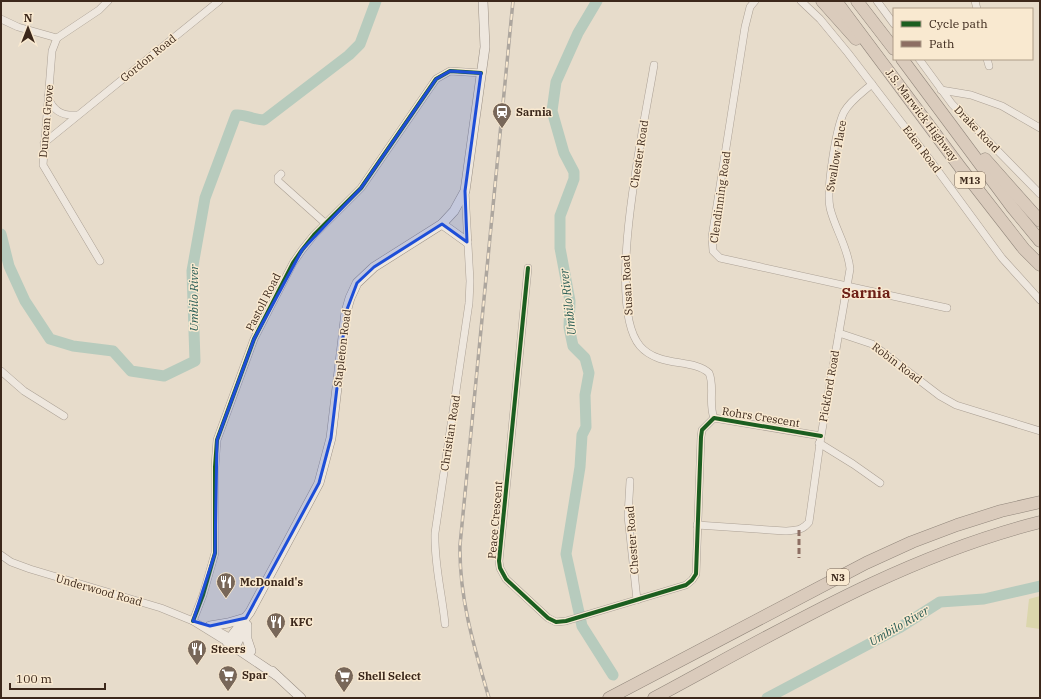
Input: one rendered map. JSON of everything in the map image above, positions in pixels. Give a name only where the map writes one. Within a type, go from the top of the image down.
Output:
[{"type":"highway","points":[[822,1],[903,93]]},
{"type":"highway","name":"J.S. Marwick Highway","points":[[836,1],[882,61],[903,93],[1020,243],[1040,266]]},
{"type":"highway","points":[[857,1],[893,48]]},
{"type":"highway","name":"J.S. Marwick Highway","points":[[903,60],[947,117]]},
{"type":"highway","points":[[947,117],[1040,221]]},
{"type":"highway","name":"M13","points":[[947,117],[1012,207],[1040,241]]},
{"type":"highway","name":"N3","points":[[610,698],[822,585],[905,545],[957,525],[1001,511],[1040,502]]},
{"type":"highway","name":"N3","points":[[656,697],[873,582],[960,546],[1040,522]]},
{"type":"main road","name":"Stapleton Road","points":[[233,642],[248,617],[319,483],[332,438],[346,312],[354,289],[364,276],[374,267],[442,224],[454,211],[465,191],[485,47],[483,1]]},
{"type":"main road","points":[[442,224],[467,242]]},
{"type":"main road","points":[[210,626],[228,624],[248,617],[247,639],[251,651]]},
{"type":"main road","name":"Underwood Road","points":[[233,642],[251,651],[301,698]]},
{"type":"main road","name":"Underwood Road","points":[[233,642],[276,675]]},
{"type":"street","points":[[1,19],[18,27],[57,38],[99,10],[108,1]]},
{"type":"street","name":"Gordon Road","points":[[44,143],[76,115],[219,1]]},
{"type":"street","name":"Clendinning Road","points":[[756,1],[750,7],[745,27],[712,237],[713,251],[720,258],[947,308]]},
{"type":"street","name":"Eden Road","points":[[801,1],[820,19],[872,84],[1002,258],[1040,300]]},
{"type":"street","points":[[877,1],[893,23]]},
{"type":"street","name":"Duncan Grove","points":[[57,38],[52,51],[42,165],[100,261]]},
{"type":"street","name":"Drake Road","points":[[920,60],[952,104],[1040,194]]},
{"type":"street","name":"Chester Road","points":[[626,244],[654,65]]},
{"type":"street","name":"Pastoll Road","points":[[195,622],[214,560],[215,467],[217,440],[254,339],[293,263],[310,240],[368,178],[436,78],[450,71],[482,73]]},
{"type":"street","name":"Swallow Place","points":[[848,285],[849,264],[830,207],[829,189],[840,121],[848,107],[872,84]]},
{"type":"street","points":[[941,90],[971,95],[1002,106],[1040,128]]},
{"type":"street","points":[[48,95],[53,107],[58,112],[76,115]]},
{"type":"street","points":[[281,174],[278,177],[278,181],[326,223]]},
{"type":"street","name":"Christian Road","points":[[445,624],[443,598],[436,557],[436,533],[467,318],[470,281],[465,191]]},
{"type":"street","name":"Susan Road","points":[[626,244],[625,276],[628,316],[635,340],[641,347],[654,357],[706,370],[711,377],[710,403],[714,418]]},
{"type":"street","name":"Peace Crescent","points":[[528,268],[499,560],[500,568],[506,579],[548,618],[556,622],[566,621],[686,585],[696,574],[697,525]]},
{"type":"street","name":"Pickford Road","points":[[697,525],[799,530],[805,527],[811,515],[820,440],[848,285]]},
{"type":"street","name":"Robin Road","points":[[839,333],[872,344],[951,403],[975,412],[1040,431]]},
{"type":"street","points":[[1,371],[24,391],[64,416]]},
{"type":"street","name":"Rohrs Crescent","points":[[697,525],[702,430],[714,418],[820,440]]},
{"type":"street","points":[[820,440],[880,483]]},
{"type":"street","name":"Chester Road","points":[[630,481],[628,516],[637,600]]},
{"type":"street","name":"Underwood Road","points":[[1,555],[11,562],[30,569],[135,600],[210,626],[233,642]]},
{"type":"street","points":[[1,558],[11,562]]},
{"type":"street","name":"Underwood Road","points":[[195,622],[233,642]]},
{"type":"highlighted area","points":[[450,71],[481,73],[465,191],[467,242],[442,224],[374,267],[357,283],[346,312],[331,438],[319,483],[246,618],[210,626],[193,621],[215,553],[217,440],[254,339],[302,250],[361,188],[436,79]]},
{"type":"shaded area","points":[[1040,596],[1040,629],[1026,627],[1029,599]]},
{"type":"waterway","name":"Umbilo River","points":[[1,234],[9,266],[25,301],[50,339],[73,346],[113,351],[131,371],[164,376],[195,361],[192,271],[205,198],[236,115],[243,115],[264,120],[349,55],[360,44],[376,1]]},
{"type":"waterway","name":"Umbilo River","points":[[597,1],[578,33],[556,82],[552,111],[564,153],[574,172],[574,179],[560,216],[560,248],[570,301],[569,327],[573,346],[585,358],[589,373],[585,395],[586,427],[582,435],[580,467],[566,554],[582,626],[613,675]]},
{"type":"waterway","name":"Umbilo River","points":[[767,698],[899,628],[940,602],[984,599],[1040,586]]},
{"type":"railway","points":[[489,698],[468,622],[460,565],[460,545],[513,1]]},
{"type":"marked path","points":[[799,530],[799,558]]},
{"type":"cycle path","points":[[193,621],[203,595],[215,553],[215,467],[217,440],[254,339],[293,263],[314,235],[361,188],[436,79],[450,71],[481,73]]},
{"type":"cycle path","points":[[528,268],[499,561],[500,568],[506,579],[548,618],[556,622],[566,621],[686,585],[692,580],[696,574],[701,437],[702,430],[714,418],[821,436]]},
{"type":"place","name":"Sarnia","points":[[502,129]]},
{"type":"place","name":"McDonald's","points":[[226,599]]},
{"type":"place","name":"KFC","points":[[276,639]]},
{"type":"place","name":"Steers","points":[[197,666]]},
{"type":"place","name":"Spar","points":[[228,692]]},
{"type":"place","name":"Shell Select","points":[[344,693]]},
{"type":"district","name":"Sarnia","points":[[866,293]]}]
